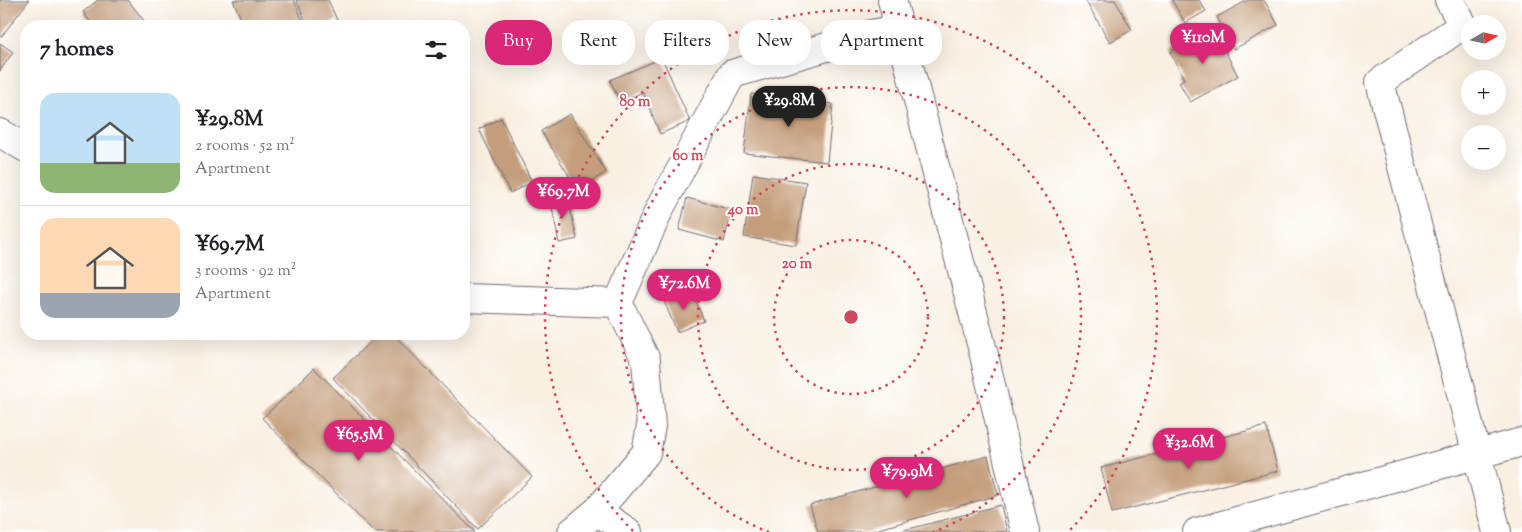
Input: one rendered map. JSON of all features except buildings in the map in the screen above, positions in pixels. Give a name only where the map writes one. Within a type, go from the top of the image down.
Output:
[{"type":"street","points":[[892,0],[898,20]]},
{"type":"street","points":[[1449,0],[1463,25],[1380,82],[1497,532]]},
{"type":"street","points":[[618,303],[660,208],[732,74],[821,49]]},
{"type":"street","points":[[910,65],[984,355],[1025,532]]},
{"type":"street","points":[[0,133],[20,145]]},
{"type":"street","points":[[470,298],[618,303]]},
{"type":"street","points":[[572,532],[597,511],[646,453],[651,426],[646,360],[618,303]]},
{"type":"street","points":[[1197,532],[1522,442]]},
{"type":"street","points":[[597,511],[628,532]]}]
